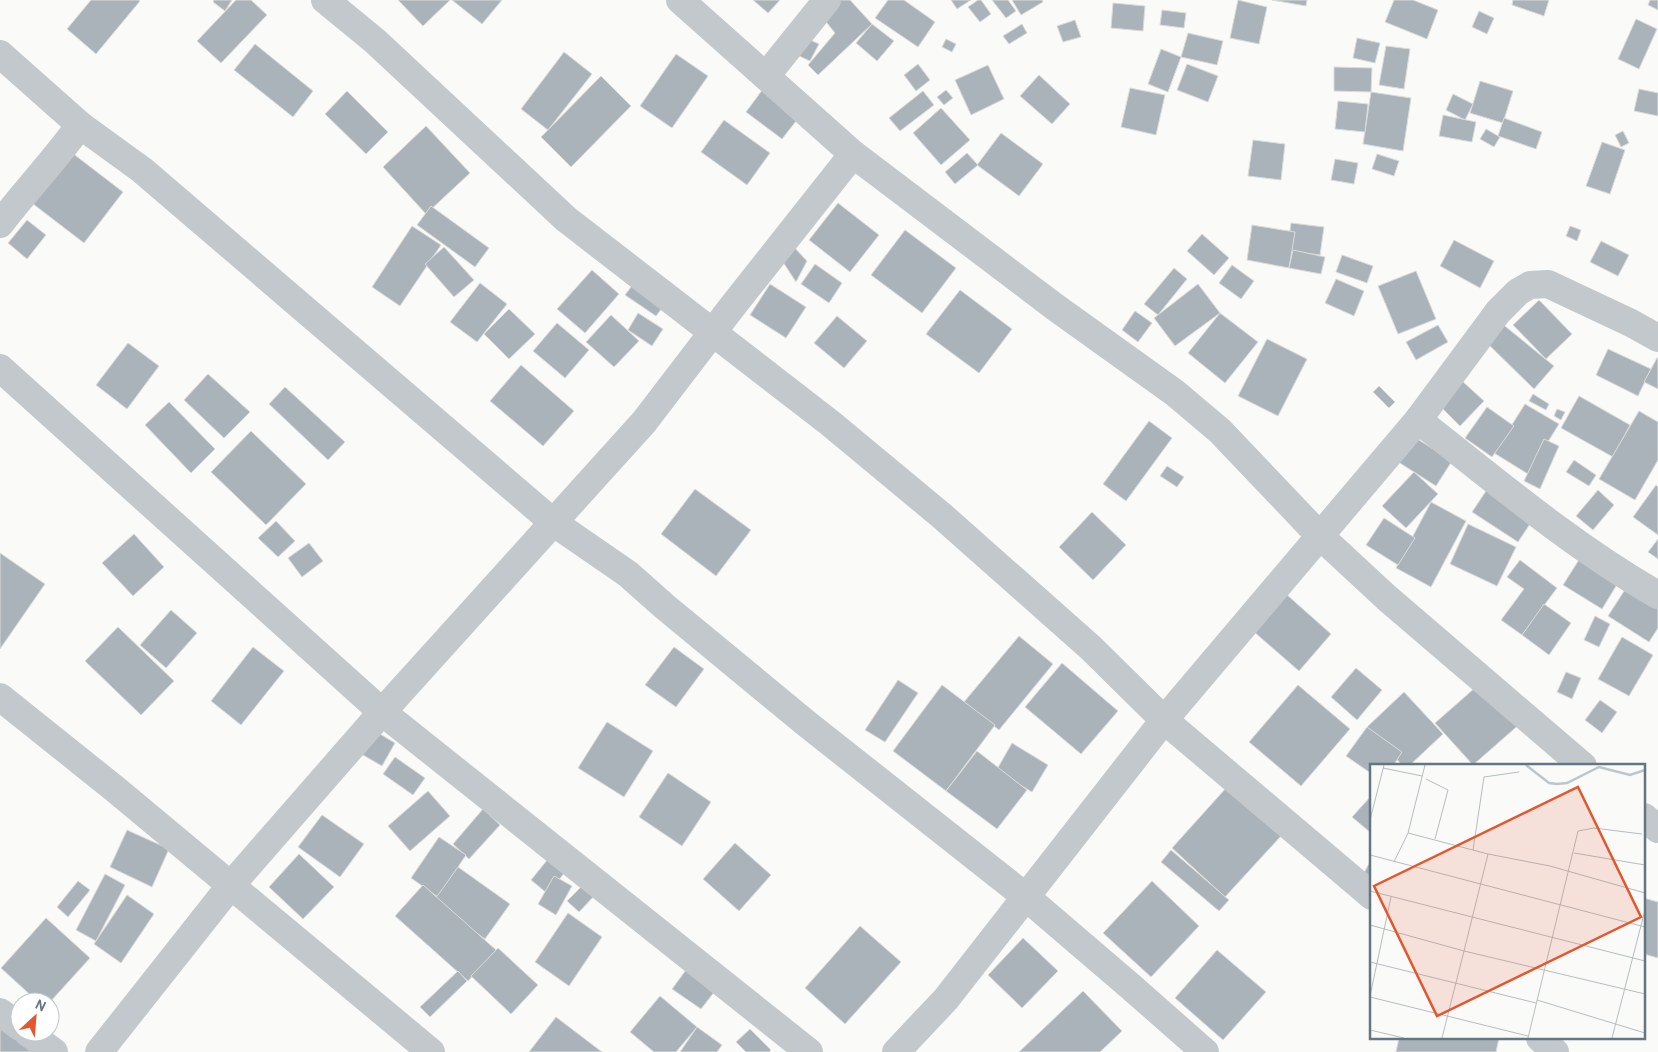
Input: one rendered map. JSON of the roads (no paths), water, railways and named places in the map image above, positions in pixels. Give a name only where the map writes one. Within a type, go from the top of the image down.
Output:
[{"type":"street","points":[[325,0],[374,41],[566,219],[830,423],[942,516],[1091,648],[1164,720],[1370,894]]},
{"type":"street","points":[[680,0],[853,154],[1054,307],[1175,393],[1220,430],[1319,535],[1387,598],[1581,764]]},
{"type":"street","points":[[766,76],[827,0]]},
{"type":"street","points":[[0,54],[80,125],[142,170],[554,523],[628,574],[807,724],[1026,897],[1205,1052]]},
{"type":"street","points":[[0,224],[80,125]]},
{"type":"street","points":[[99,1052],[231,885],[382,712],[644,422],[853,154]]},
{"type":"street","points":[[896,1052],[946,999],[1164,720],[1418,420],[1498,312],[1518,292],[1530,285],[1548,284],[1631,323],[1658,338]]},
{"type":"street","points":[[0,368],[382,712],[809,1052]]},
{"type":"street","points":[[1418,420],[1604,562],[1658,595]]},
{"type":"street","points":[[0,697],[115,789],[431,1052]]},
{"type":"street","points":[[1646,819],[1658,829]]},
{"type":"street","points":[[1542,1040],[1555,1052]]},
{"type":"street","points":[[40,1042],[54,1052]]}]
